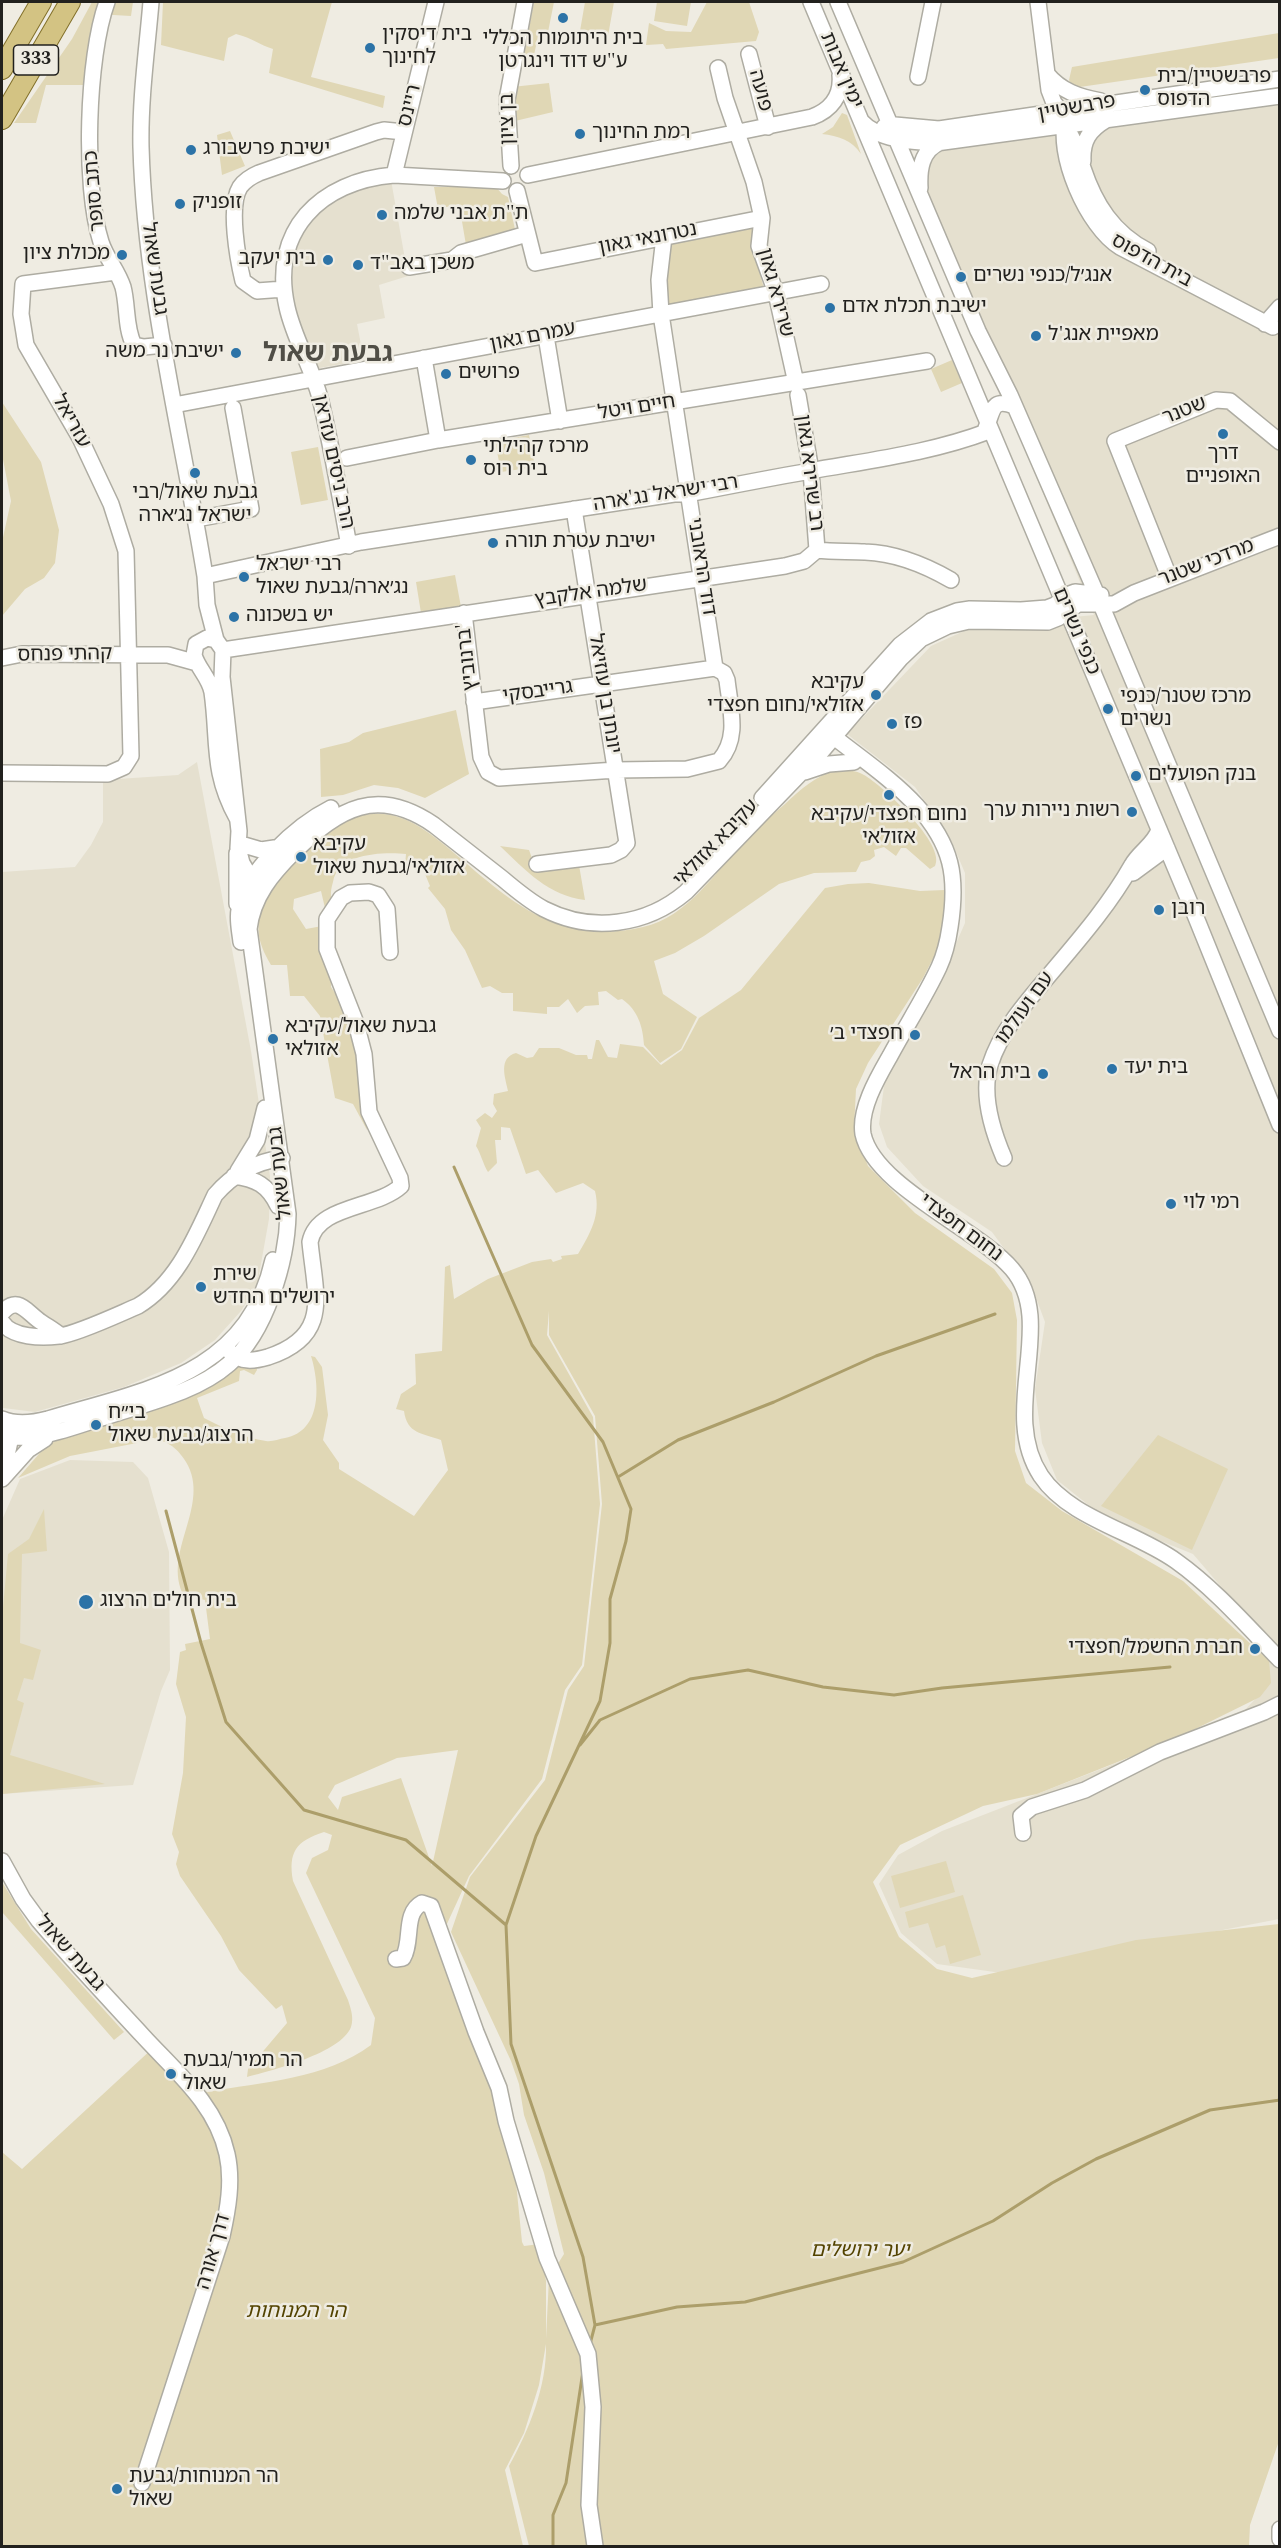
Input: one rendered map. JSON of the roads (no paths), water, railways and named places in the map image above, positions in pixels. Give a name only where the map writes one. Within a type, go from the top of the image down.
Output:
[{"type":"main road","name":"333","points":[[2,69],[41,2]]},
{"type":"main road","name":"333","points":[[2,119],[70,2]]},
{"type":"street","name":"כתב סופר","points":[[107,2],[98,32],[93,83],[91,180],[95,219],[101,244],[123,288],[130,338],[134,345],[144,347],[164,345]]},
{"type":"street","name":"גבעת שאול","points":[[151,2],[142,95],[141,145],[147,234],[174,405],[196,519],[207,605],[220,650],[227,733],[240,835]]},
{"type":"street","name":"ריינס","points":[[394,175],[436,2]]},
{"type":"street","name":"בן ציון","points":[[511,166],[507,100],[525,2]]},
{"type":"street","name":"ימין אבות","points":[[811,2],[861,121],[873,137]]},
{"type":"street","name":"ימין אבות","points":[[837,2],[894,131]]},
{"type":"street","points":[[918,76],[933,2]]},
{"type":"street","points":[[1038,2],[1047,79],[1053,100],[1065,117]]},
{"type":"street","name":"פועה","points":[[749,54],[768,127]]},
{"type":"street","points":[[718,68],[725,98],[738,133]]},
{"type":"street","points":[[528,175],[812,117],[826,110],[838,94],[840,72]]},
{"type":"street","points":[[1047,79],[1067,92],[1112,103]]},
{"type":"street","points":[[1047,79],[1044,105],[1033,123],[1065,154]]},
{"type":"street","name":"פרבשטיין","points":[[894,131],[941,142],[1065,117],[1112,103],[1280,79]]},
{"type":"street","name":"פרבשטיין","points":[[1065,117],[1109,118],[1280,96]]},
{"type":"street","name":"בית הדפוס","points":[[1065,117],[1065,154],[1088,213],[1104,235],[1120,247],[1273,325]]},
{"type":"street","name":"בית הדפוס","points":[[1065,117],[1102,212],[1124,235],[1141,248],[1232,295],[1273,325]]},
{"type":"street","points":[[1084,170],[1083,150],[1087,137],[1094,128],[1109,118]]},
{"type":"street","name":"פרבשטיין","points":[[894,131],[1033,123]]},
{"type":"street","points":[[404,132],[384,130],[376,132],[259,172],[248,179],[240,188],[234,212],[243,281],[257,291],[284,289],[289,247],[301,220],[313,207],[340,188],[377,177],[394,175],[503,181]]},
{"type":"street","points":[[873,137],[894,131]]},
{"type":"street","name":"כנפי נשרים","points":[[894,131],[978,331],[1014,406],[1099,600],[1280,1031]]},
{"type":"street","name":"שרירא גאון","points":[[738,133],[752,175],[762,218],[759,246],[776,293],[797,389]]},
{"type":"street","name":"כנפי נשרים","points":[[873,137],[985,430],[1078,638],[1280,1125]]},
{"type":"street","points":[[922,200],[920,180],[924,157],[931,147],[941,142]]},
{"type":"street","points":[[511,166],[523,168],[528,175],[525,186],[517,190],[508,188],[503,181],[504,172],[511,166]]},
{"type":"street","points":[[409,267],[452,260],[461,253],[527,234],[517,190]]},
{"type":"street","name":"נטרונאי גאון","points":[[527,234],[535,263],[762,218]]},
{"type":"street","name":"דוד הראובני","points":[[616,770],[697,768],[719,761],[730,744],[733,728],[727,680],[724,673],[715,668],[661,314],[659,280],[664,237]]},
{"type":"street","name":"עזריאל","points":[[2,773],[108,774],[117,771],[129,762],[132,743],[128,572],[121,531],[80,438],[27,345],[21,314],[23,285],[116,272]]},
{"type":"street","name":"עמרם גאון","points":[[174,405],[821,284]]},
{"type":"street","name":"הרב ניסים עזראן","points":[[284,289],[295,332],[320,398],[350,546]]},
{"type":"street","points":[[1273,325],[1280,307]]},
{"type":"street","points":[[546,336],[560,421]]},
{"type":"street","points":[[424,358],[438,440]]},
{"type":"street","name":"חיים ויטל","points":[[347,458],[438,440],[675,403],[797,389],[927,361]]},
{"type":"street","name":"רב שרירא גאון","points":[[797,389],[811,471],[817,550]]},
{"type":"street","name":"שטנר","points":[[1170,579],[1115,441],[1216,400],[1225,400],[1230,401],[1280,442]]},
{"type":"street","points":[[985,430],[990,411],[995,405],[1005,403],[1014,406]]},
{"type":"street","points":[[196,519],[251,509],[233,408]]},
{"type":"street","name":"רבי ישראל נג'ארה","points":[[205,576],[372,540],[674,494],[688,494],[886,459],[935,449],[985,430]]},
{"type":"street","name":"יונתן בן עוזיאל","points":[[537,864],[611,855],[621,850],[627,843],[574,509]]},
{"type":"street","name":"מרדכי שטנר","points":[[1099,600],[1117,603],[1134,592],[1280,536]]},
{"type":"street","points":[[817,550],[867,552],[895,557],[921,565],[951,580]]},
{"type":"street","name":"שלמה אלקבץ","points":[[220,650],[799,563],[809,558],[817,550]]},
{"type":"street","points":[[1052,578],[1048,598],[1037,616],[1078,638]]},
{"type":"street","name":"עקיבא אזולאי","points":[[258,878],[323,824],[362,806],[385,805],[399,807],[421,816],[543,909],[574,920],[591,923],[636,919],[663,909],[686,892],[797,776],[900,645],[932,621],[957,611],[970,609],[1055,620],[1064,606],[1099,600]]},
{"type":"street","name":"גבעת שאול","points":[[5,1429],[41,1421],[162,1385],[231,1352],[264,1286],[276,1247],[277,1158],[249,929],[258,878],[219,774],[210,684],[197,654],[207,605]]},
{"type":"street","name":"ברנוביץ'","points":[[464,613],[474,702]]},
{"type":"street","name":"עקיבא אזולאי","points":[[258,878],[280,847],[314,819],[339,804],[373,795],[401,798],[428,811],[529,889],[551,903],[590,913],[608,914],[636,910],[660,899],[683,882],[857,711],[906,653],[929,634],[969,621],[1037,616]]},
{"type":"street","points":[[207,638],[220,650],[212,668],[197,654],[207,638]]},
{"type":"street","name":"קהתי פנחס","points":[[2,658],[22,654],[197,654]]},
{"type":"street","name":"גרייבסקי","points":[[474,702],[715,668]]},
{"type":"street","points":[[474,702],[481,758],[493,776],[504,779],[616,770]]},
{"type":"street","points":[[797,776],[829,764],[857,760],[851,736],[857,711]]},
{"type":"street","points":[[214,720],[218,729],[227,733]]},
{"type":"street","name":"נחום חפצדי","points":[[828,737],[857,760],[876,771],[915,804],[936,830],[948,856],[955,886],[946,948],[939,967],[885,1064],[868,1102],[863,1122],[864,1134],[871,1152],[924,1203],[993,1251],[1020,1280],[1026,1293],[1030,1321],[1023,1418],[1024,1436],[1042,1478],[1065,1500],[1082,1511],[1166,1554],[1190,1571],[1280,1660]]},
{"type":"street","name":"עם ועולמו","points":[[1004,1158],[995,1138],[988,1094],[990,1065],[999,1045],[1012,1022],[1087,931],[1124,880],[1135,860],[1155,838],[1159,829]]},
{"type":"street","points":[[238,912],[236,873],[240,835],[261,850],[280,847]]},
{"type":"street","name":"עם ועולמו","points":[[1124,880],[1167,848]]},
{"type":"street","name":"גבעת שאול","points":[[5,1429],[28,1438],[60,1431],[186,1389],[214,1375],[231,1352],[257,1327],[281,1269],[288,1232],[288,1214],[265,1108],[238,912],[242,897],[258,878]]},
{"type":"street","points":[[231,1352],[250,1361],[269,1357],[290,1348],[303,1339],[312,1328],[316,1304],[310,1242],[312,1233],[327,1218],[387,1195],[401,1186],[400,1178],[369,1112],[364,1054],[356,1023],[327,949],[327,919],[340,898],[350,893],[369,892],[378,895],[387,909],[390,952]]},
{"type":"street","points":[[2,1322],[5,1328],[31,1336],[61,1336],[148,1300],[182,1262],[215,1195],[234,1176],[252,1152],[265,1108]]},
{"type":"street","points":[[234,1176],[256,1164],[277,1158]]},
{"type":"street","points":[[234,1176],[259,1182],[273,1194],[278,1206]]},
{"type":"street","points":[[2,1313],[7,1306],[14,1304],[26,1309],[61,1336]]},
{"type":"street","points":[[2,1478],[5,1429]]},
{"type":"street","points":[[2,1478],[28,1450],[60,1431]]},
{"type":"street","points":[[1023,1833],[1021,1816],[1032,1807],[1084,1790],[1160,1752],[1280,1704]]},
{"type":"street","points":[[1264,1712],[1280,1709]]},
{"type":"street","name":"גבעת שאול","points":[[2,1861],[23,1899],[39,1921],[146,2039]]},
{"type":"street","points":[[396,1959],[403,1958],[408,1949],[411,1913],[422,1903],[431,1906],[476,2032],[499,2088],[506,2121],[547,2258],[588,2354],[592,2407],[589,2505],[595,2547]]},
{"type":"street","name":"דרך אורה","points":[[142,2482],[222,2236],[230,2177],[227,2154],[208,2110],[197,2092],[146,2039]]},
{"type":"street","points":[[1280,2529],[1280,2539]]},
{"type":"waterway","points":[[454,1167],[532,1345],[603,1442],[631,1509],[626,1541],[610,1599],[610,1643],[600,1701],[536,1836],[506,1925],[511,2044],[583,2257],[595,2325],[590,2344]]},
{"type":"waterway","points":[[618,1477],[678,1440],[774,1402],[876,1356],[995,1314]]},
{"type":"waterway","points":[[166,1511],[201,1643],[226,1722],[304,1810],[406,1840],[506,1925]]},
{"type":"waterway","points":[[580,1745],[600,1720],[690,1679],[748,1670],[823,1687],[894,1695],[942,1688],[1170,1667]]},
{"type":"waterway","points":[[595,2325],[677,2307],[745,2302],[903,2262],[993,2221],[1052,2183],[1096,2159],[1210,2110],[1280,2100]]},
{"type":"waterway","points":[[553,2546],[553,2515],[566,2483],[583,2371]]},
{"type":"place","name":"בית היתומות הכללי ע\"ש דוד וינגרטן","points":[[563,18]]},
{"type":"place","name":"בית דיסקין לחינוך","points":[[370,48]]},
{"type":"place","name":"פרבשטיין/בית הדפוס","points":[[1145,90]]},
{"type":"place","name":"רמת החינוך","points":[[580,134]]},
{"type":"place","name":"ישיבת פרשבורג","points":[[191,150]]},
{"type":"place","name":"זופניק","points":[[180,204]]},
{"type":"place","name":"ת\"ת אבני שלמה","points":[[382,215]]},
{"type":"place","name":"מכולת ציון","points":[[122,255]]},
{"type":"place","name":"בית יעקב","points":[[328,260]]},
{"type":"place","name":"משכן באב\"ד","points":[[358,265]]},
{"type":"place","name":"אנג׳ל/כנפי נשרים","points":[[961,277]]},
{"type":"place","name":"ישיבת תכלת אדם","points":[[830,308]]},
{"type":"place","name":"מאפיית אנג'ל","points":[[1036,336]]},
{"type":"place","name":"ישיבת נר משה","points":[[236,353]]},
{"type":"place","name":"פרושים","points":[[446,374]]},
{"type":"place","name":"דרך האופניים","points":[[1223,434]]},
{"type":"place","name":"מרכז קהילתי בית רוס","points":[[471,460]]},
{"type":"place","name":"גבעת שאול/רבי ישראל נג׳ארה","points":[[195,473]]},
{"type":"place","name":"ישיבת עטרת תורה","points":[[493,543]]},
{"type":"place","name":"רבי ישראל נג׳ארה/גבעת שאול","points":[[244,577]]},
{"type":"place","name":"יש בשכונה","points":[[234,617]]},
{"type":"place","name":"עקיבא אזולאי/נחום חפצדי","points":[[876,695]]},
{"type":"place","name":"מרכז שטנר/כנפי נשרים","points":[[1108,709]]},
{"type":"place","name":"פז","points":[[892,724]]},
{"type":"place","name":"בנק הפועלים","points":[[1136,776]]},
{"type":"place","name":"נחום חפצדי/עקיבא אזולאי","points":[[889,795]]},
{"type":"place","name":"רשות ניירות ערך","points":[[1132,812]]},
{"type":"place","name":"עקיבא אזולאי/גבעת שאול","points":[[301,857]]},
{"type":"place","name":"רובן","points":[[1159,910]]},
{"type":"place","name":"חפצדי ב׳","points":[[915,1035]]},
{"type":"place","name":"גבעת שאול/עקיבא אזולאי","points":[[273,1039]]},
{"type":"place","name":"בית יעד","points":[[1112,1069]]},
{"type":"place","name":"בית הראל","points":[[1043,1074]]},
{"type":"place","name":"רמי לוי","points":[[1171,1204]]},
{"type":"place","name":"שירת ירושלים החדש","points":[[201,1287]]},
{"type":"place","name":"בי״ח הרצוג/גבעת שאול","points":[[96,1425]]},
{"type":"place","name":"בית חולים הרצוג","points":[[86,1602]]},
{"type":"place","name":"חברת החשמל/חפצדי","points":[[1255,1649]]},
{"type":"place","name":"הר תמיר/גבעת שאול","points":[[171,2074]]},
{"type":"place","name":"הר המנוחות/גבעת שאול","points":[[117,2489]]},
{"type":"district","name":"גבעת שאול","points":[[328,356]]},
{"type":"park label","name":"יער ירושלים","points":[[860,2252]]},
{"type":"park label","name":"הר המנוחות","points":[[296,2313]]}]
